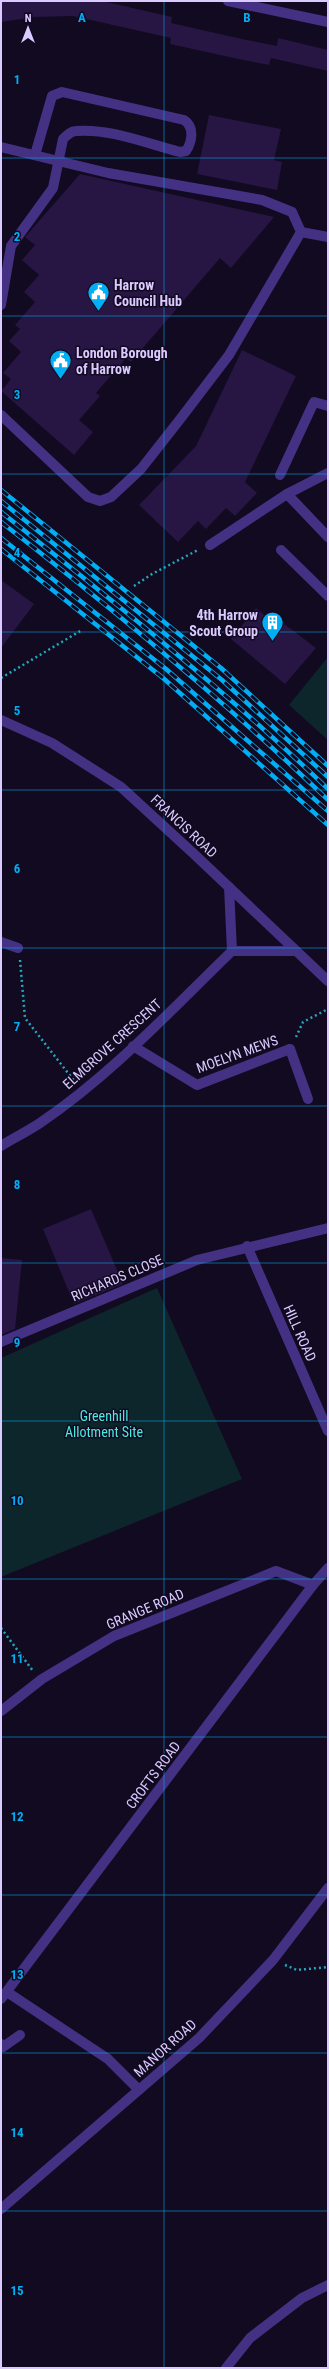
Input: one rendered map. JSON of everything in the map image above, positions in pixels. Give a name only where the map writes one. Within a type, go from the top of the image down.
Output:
[{"type":"street","points":[[228,1],[328,22]]},
{"type":"street","points":[[1,254],[11,246],[53,188],[63,139],[74,131],[119,136],[180,152],[186,151],[190,145],[191,130],[189,123],[184,120],[62,92],[52,96],[35,155]]},
{"type":"street","points":[[1,147],[108,173],[262,200],[292,212],[301,232]]},
{"type":"street","points":[[301,232],[328,237]]},
{"type":"street","points":[[1,415],[88,497],[100,501],[111,497],[141,468],[229,355],[301,232]]},
{"type":"street","points":[[1,305],[11,246]]},
{"type":"street","points":[[280,475],[314,402],[328,406]]},
{"type":"street","points":[[210,545],[287,494],[328,473]]},
{"type":"street","points":[[287,494],[328,537]]},
{"type":"street","points":[[281,550],[328,596]]},
{"type":"street","name":"FRANCIS ROAD","points":[[1,720],[52,743],[121,787],[328,981]]},
{"type":"street","points":[[229,887],[232,951],[296,951]]},
{"type":"street","points":[[1,942],[18,948]]},
{"type":"street","name":"ELMGROVE CRESCENT","points":[[1,1146],[40,1123],[82,1091],[133,1046],[232,951]]},
{"type":"street","name":"MOELYN MEWS","points":[[133,1046],[197,1085],[290,1049]]},
{"type":"street","points":[[290,1049],[308,1099]]},
{"type":"street","name":"RICHARDS CLOSE","points":[[1,1342],[197,1260],[247,1246],[328,1228]]},
{"type":"street","name":"HILL ROAD","points":[[247,1246],[328,1431]]},
{"type":"street","name":"CROFTS ROAD","points":[[4,1996],[313,1584],[328,1568]]},
{"type":"street","name":"GRANGE ROAD","points":[[1,1711],[42,1679],[114,1636],[276,1572],[313,1584]]},
{"type":"street","name":"MANOR ROAD","points":[[1,2209],[199,2038],[273,1960],[328,1888]]},
{"type":"street","points":[[4,1996],[108,2059],[139,2090]]},
{"type":"street","points":[[2,2047],[20,2035]]},
{"type":"street","points":[[226,2368],[250,2338],[302,2298],[328,2286]]},
{"type":"path","points":[[134,586],[152,574],[210,545]]},
{"type":"path","points":[[1,678],[82,630]]},
{"type":"path","points":[[18,948],[25,1018],[82,1091]]},
{"type":"path","points":[[290,1049],[303,1022],[328,1009]]},
{"type":"path","points":[[1,1628],[30,1667],[42,1679]]},
{"type":"path","points":[[273,1960],[297,1970],[328,1967]]},
{"type":"green space","points":[[328,657],[328,740],[289,705]]},
{"type":"green space","name":"Greenhill Allotment Site","points":[[157,1288],[242,1479],[1,1577],[1,1358]]},
{"type":"building","points":[[1,1],[102,1],[172,17],[171,23],[242,39],[277,46],[278,38],[328,50],[328,71],[271,58],[269,65],[234,58],[170,44],[171,38],[73,16],[35,17],[1,22]]},
{"type":"building","points":[[209,115],[281,129],[274,160],[282,162],[277,190],[197,174]]},
{"type":"building","name":"Harrow Council Hub","points":[[80,174],[274,217],[231,268],[220,258],[131,362],[126,358],[96,393],[100,396],[79,420],[93,432],[74,455],[1,391],[11,379],[3,373],[21,352],[9,341],[20,329],[15,325],[35,302],[24,292],[39,275],[22,260],[35,245],[25,237]]},
{"type":"building","points":[[242,350],[296,376],[245,482],[257,493],[235,516],[226,508],[206,529],[198,521],[178,542],[139,505],[196,446]]},
{"type":"building","points":[[1,580],[34,604],[1,648]]},
{"type":"building","name":"4th Harrow Scout Group","points":[[256,608],[280,628],[283,623],[316,648],[285,684],[231,639]]},
{"type":"building","points":[[91,1209],[123,1284],[74,1304],[43,1229]]},
{"type":"building","points":[[1,1258],[22,1260],[15,1329],[1,1335]]},
{"type":"railway","points":[[1,490],[221,668],[328,766]]},
{"type":"railway","points":[[1,501],[222,680],[328,777]]},
{"type":"railway","points":[[1,512],[168,646],[249,716],[328,789]]},
{"type":"railway","points":[[1,522],[168,657],[249,727],[328,800]]},
{"type":"railway","points":[[1,538],[166,669],[328,811]]},
{"type":"railway","points":[[1,549],[163,678],[328,825]]},
{"type":"place","name":"Harrow Council Hub","points":[[99,312]]},
{"type":"place","name":"London Borough of Harrow","points":[[61,380]]},
{"type":"place","name":"4th Harrow Scout Group","points":[[273,642]]}]
